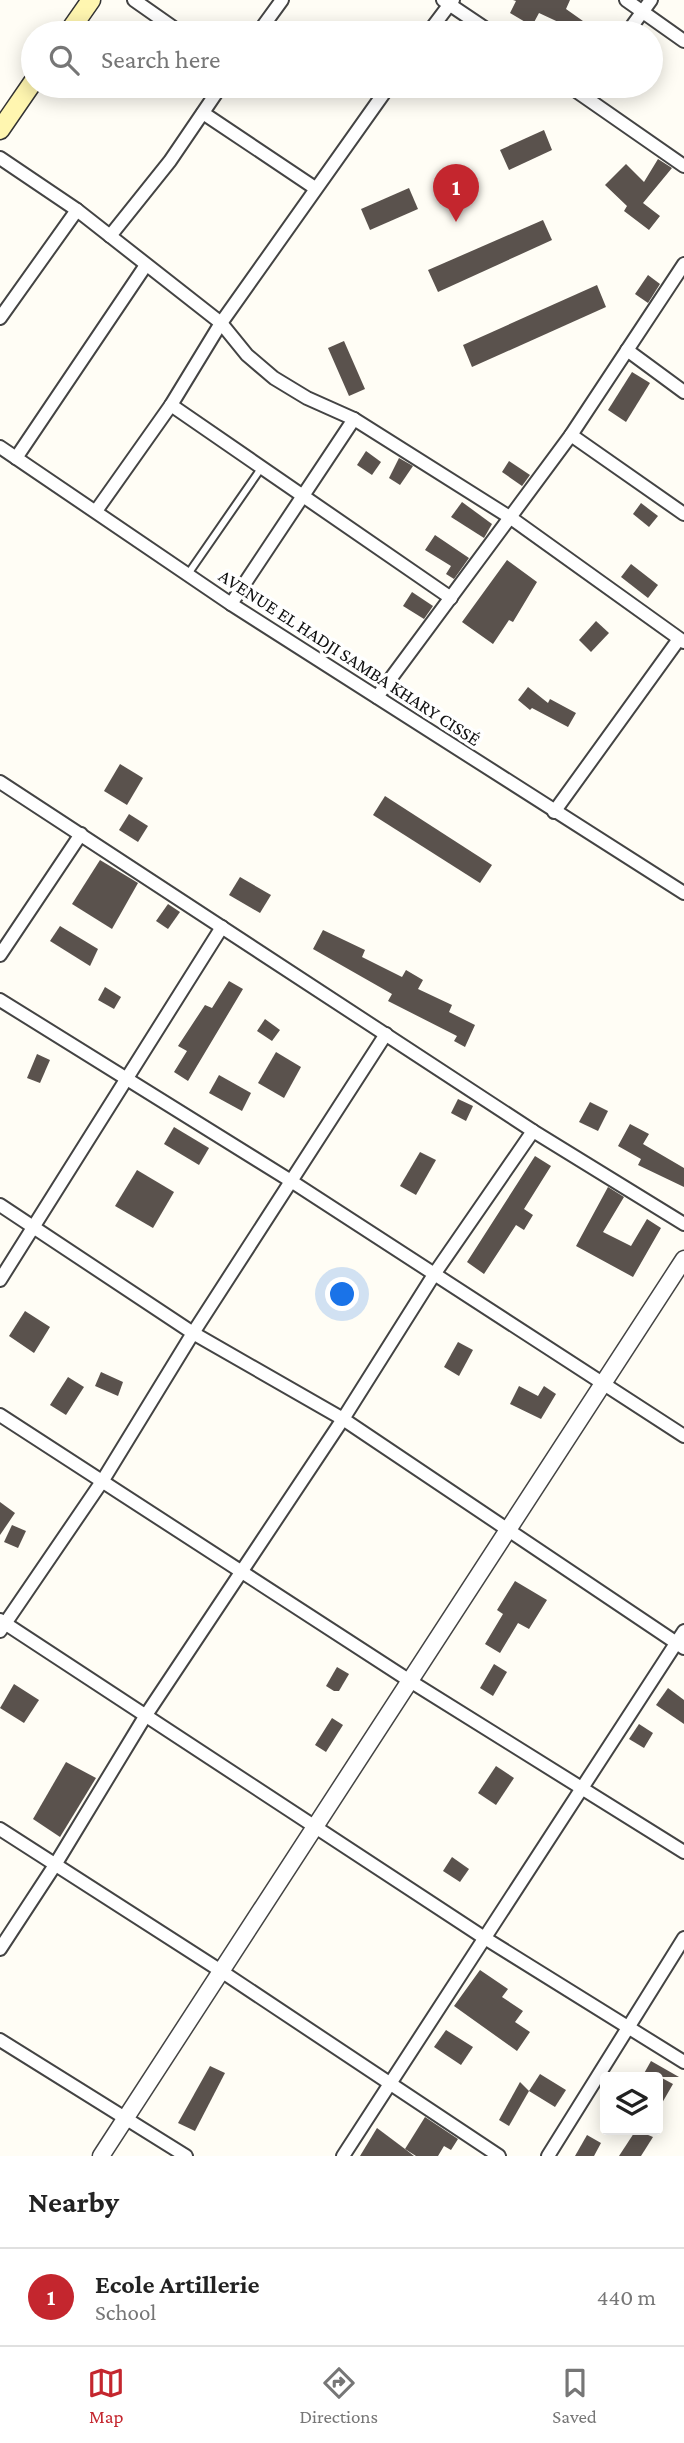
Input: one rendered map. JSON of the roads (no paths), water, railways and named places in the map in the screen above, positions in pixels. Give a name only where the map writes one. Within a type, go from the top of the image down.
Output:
[{"type":"main road","points":[[76,21],[91,0]]},
{"type":"main road","points":[[3,119],[21,97]]},
{"type":"street","points":[[134,0],[164,21]]},
{"type":"street","points":[[267,21],[282,0]]},
{"type":"street","points":[[626,0],[656,21]]},
{"type":"street","points":[[636,21],[651,0]]},
{"type":"street","points":[[436,21],[449,2],[475,21]]},
{"type":"street","points":[[663,26],[684,41]]},
{"type":"street","points":[[110,236],[213,98]]},
{"type":"street","points":[[96,511],[172,405],[221,323],[380,98]]},
{"type":"street","points":[[595,98],[684,166]]},
{"type":"street","points":[[203,113],[315,188]]},
{"type":"street","points":[[0,159],[77,210],[221,323],[247,355],[274,378],[307,398],[354,419],[511,518],[682,640],[554,812]]},
{"type":"street","points":[[0,318],[77,210]]},
{"type":"street","points":[[377,697],[571,435],[684,264]]},
{"type":"street","points":[[16,458],[146,265]]},
{"type":"street","points":[[627,350],[684,392]]},
{"type":"street","points":[[172,405],[451,598]]},
{"type":"street","points":[[231,604],[354,419]]},
{"type":"street","points":[[571,435],[684,514]]},
{"type":"street","name":"AVENUE EL HADJI SAMBA KHARY CISSÉ","points":[[0,447],[231,604],[684,893]]},
{"type":"street","points":[[0,782],[533,1131],[684,1224]]},
{"type":"street","points":[[0,956],[81,834]]},
{"type":"street","points":[[0,1280],[222,927]]},
{"type":"street","points":[[0,1000],[291,1181],[684,1436]]},
{"type":"street","points":[[386,1034],[193,1333],[103,1480],[2,1625],[146,1715],[483,1937],[684,2062]]},
{"type":"street","points":[[0,1949],[55,1865],[146,1715],[343,1419],[435,1273],[533,1131]]},
{"type":"street","points":[[0,1205],[193,1333],[343,1419],[510,1528],[680,1645]]},
{"type":"street","points":[[100,2156],[684,1259]]},
{"type":"street","points":[[0,1415],[244,1570],[579,1789],[684,1852]]},
{"type":"street","points":[[343,2156],[579,1789],[680,1645],[684,1631]]},
{"type":"street","points":[[0,1829],[221,1971],[499,2156]]},
{"type":"street","points":[[548,2156],[684,1938]]},
{"type":"street","points":[[0,2039],[186,2156]]},
{"type":"lane","points":[[188,574],[261,467]]},
{"type":"place","name":"Ecole Artillerie","points":[[456,222]]}]
